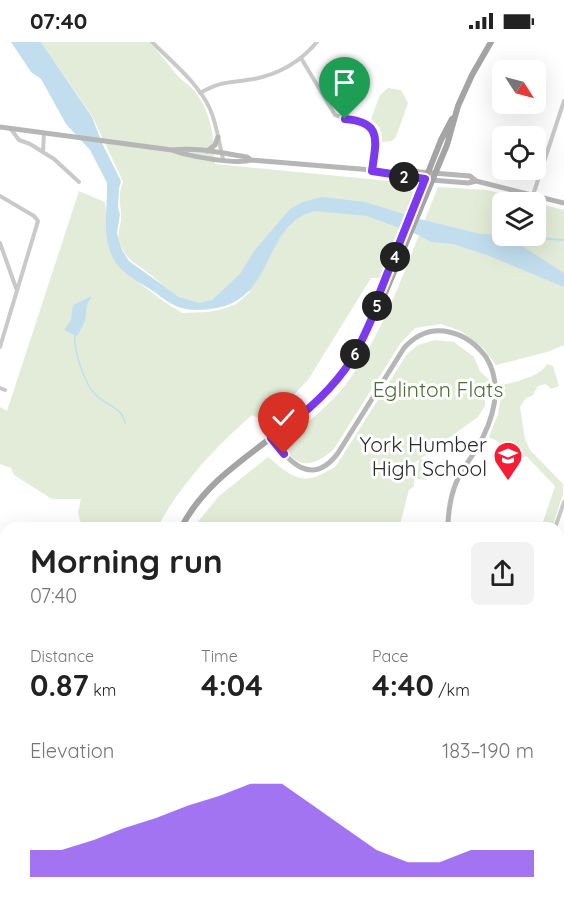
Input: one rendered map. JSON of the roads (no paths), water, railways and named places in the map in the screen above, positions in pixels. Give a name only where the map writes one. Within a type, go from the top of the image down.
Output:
[{"type":"main road","points":[[184,522],[213,483],[309,407],[341,374],[360,345],[430,176],[447,145],[457,111],[472,75],[491,42]]},
{"type":"main road","points":[[0,127],[111,141],[245,162],[251,160],[388,173],[396,170],[468,183],[476,181],[520,192]]},
{"type":"main road","points":[[207,151],[215,145],[218,137]]},
{"type":"main road","points":[[172,150],[183,148],[207,151],[247,157],[251,160]]},
{"type":"main road","points":[[546,199],[564,204]]},
{"type":"main road","points":[[271,438],[290,462],[300,468],[310,470],[325,466],[338,453],[410,341],[435,331],[459,335],[477,347],[490,364],[495,382],[495,399],[483,437],[456,484],[450,504],[448,522]]},
{"type":"street","points":[[152,42],[200,93],[211,111],[223,159]]},
{"type":"street","points":[[200,93],[226,81],[270,75],[301,58],[317,42]]},
{"type":"street","points":[[158,47],[163,43]]},
{"type":"street","points":[[301,58],[335,115],[364,122],[374,132],[376,142],[372,171]]},
{"type":"street","points":[[533,192],[564,101]]},
{"type":"street","points":[[10,128],[19,140],[43,152],[80,182]]},
{"type":"street","points":[[43,152],[44,133]]},
{"type":"street","points":[[0,196],[34,216],[38,221],[0,347]]},
{"type":"street","points":[[0,243],[16,289]]},
{"type":"street","points":[[557,522],[564,502]]},
{"type":"water","points":[[11,42],[41,42],[92,117],[121,181],[117,233],[122,250],[129,261],[179,297],[199,303],[212,300],[240,274],[254,251],[290,209],[303,202],[322,197],[365,202],[420,219],[480,234],[492,235],[492,246],[522,246],[564,273],[564,287],[487,255],[453,244],[431,242],[367,216],[314,211],[297,219],[284,232],[258,279],[247,293],[231,303],[210,309],[187,309],[175,305],[130,276],[116,263],[106,234],[107,183],[90,150],[66,124],[41,79],[31,72]]},
{"type":"water","points":[[546,238],[564,239],[564,241],[546,240]]},
{"type":"water","points":[[92,296],[87,305],[85,321],[78,335],[64,330],[71,320],[73,305]]},
{"type":"waterway","points":[[75,335],[78,357],[87,383],[99,398],[121,413],[125,423]]},
{"type":"place","name":"York Humber High School","points":[[508,482]]},
{"type":"park label","name":"Eglinton Flats","points":[[438,389]]}]
